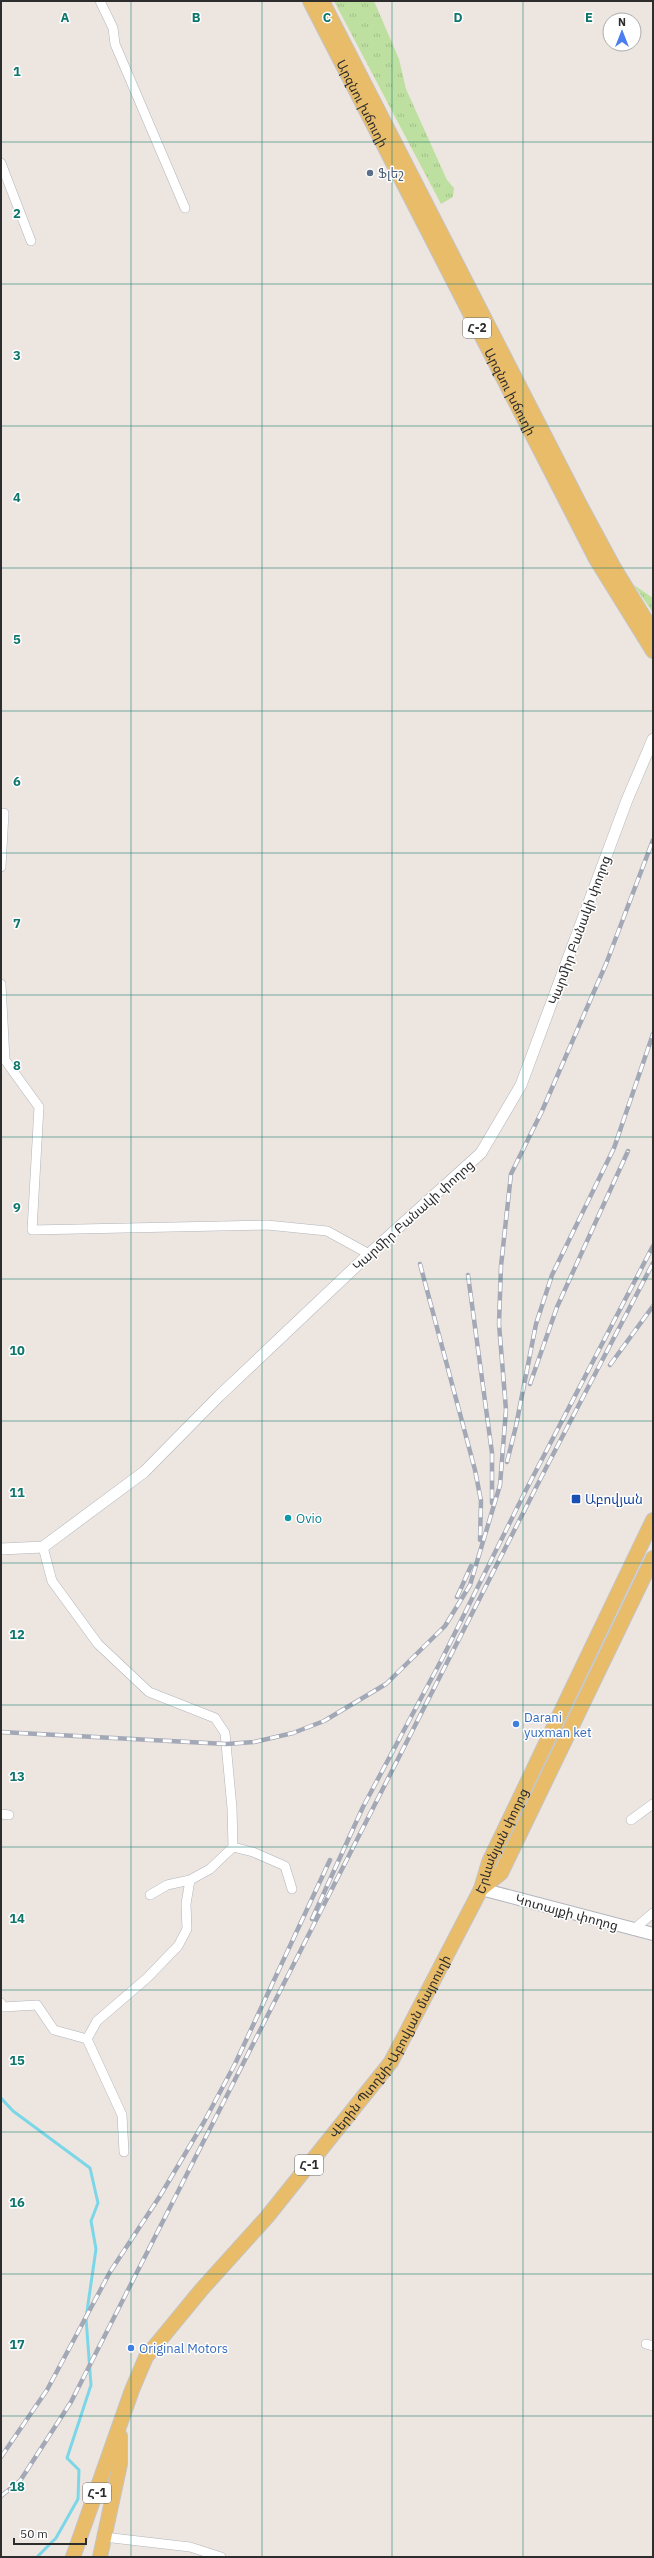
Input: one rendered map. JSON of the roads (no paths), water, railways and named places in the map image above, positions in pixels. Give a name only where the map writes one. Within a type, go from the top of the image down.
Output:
[{"type":"main road","name":"Արզնու խճուղի","points":[[310,1],[596,559],[653,651]]},
{"type":"main road","name":"Հ-2","points":[[322,1],[582,510],[614,568],[653,632]]},
{"type":"main road","name":"Երևանյան փողոց","points":[[481,1889],[489,1862],[653,1520]]},
{"type":"main road","name":"Երևանյան փողոց","points":[[481,1889],[501,1873],[653,1558]]},
{"type":"main road","name":"Կոտայքի փողոց","points":[[481,1889],[653,1934]]},
{"type":"main road","name":"Վերին Պտղնի-Աբովյան մայրուղի","points":[[73,2557],[120,2428],[132,2390],[146,2357],[202,2289],[267,2217],[391,2062],[481,1889]]},
{"type":"main road","name":"Վերին Պտղնի-Աբովյան մայրուղի","points":[[100,2557],[120,2464],[120,2428]]},
{"type":"street","points":[[100,1],[113,28],[115,44],[185,208]]},
{"type":"street","points":[[1,163],[31,241]]},
{"type":"street","name":"Կարմիր Բանակի փողոց","points":[[43,1547],[144,1472],[219,1396],[369,1254],[481,1153],[522,1085],[627,800],[653,740]]},
{"type":"street","points":[[1,867],[4,813]]},
{"type":"street","points":[[1,984],[5,1060],[39,1107],[32,1230],[267,1225],[327,1231],[369,1254]]},
{"type":"street","points":[[1,1550],[43,1547],[52,1582],[98,1644],[149,1692],[215,1718],[225,1733],[232,1808],[233,1846],[210,1869],[190,1880],[167,1885],[150,1895]]},
{"type":"street","points":[[631,1820],[653,1804]]},
{"type":"street","points":[[233,1846],[254,1852],[286,1866],[292,1889]]},
{"type":"street","points":[[87,2039],[97,2021],[147,1978],[178,1946],[187,1929],[186,1904],[190,1880]]},
{"type":"street","points":[[633,1930],[653,1913]]},
{"type":"street","points":[[1,2003],[3,2008],[37,2005],[54,2030],[87,2039]]},
{"type":"street","points":[[87,2039],[122,2115],[124,2152]]},
{"type":"street","points":[[104,2537],[190,2548],[221,2557]]},
{"type":"waterway","points":[[1,2098],[13,2111],[90,2168],[98,2203],[91,2221],[96,2249],[86,2318],[91,2385],[67,2458],[79,2470],[78,2499],[56,2538],[37,2557]]},
{"type":"railway","points":[[1,1732],[226,1744],[254,1742],[293,1733],[324,1721],[386,1684],[445,1626],[470,1585],[500,1485],[506,1410],[499,1324],[501,1266],[511,1174],[542,1111],[606,964],[653,840]]},
{"type":"railway","points":[[507,1462],[516,1426],[536,1324],[552,1275],[614,1148],[653,1034]]},
{"type":"railway","points":[[530,1384],[557,1307],[628,1151]]},
{"type":"railway","points":[[312,1919],[363,1807],[443,1657],[526,1490],[653,1246]]},
{"type":"railway","points":[[1,2496],[20,2481],[71,2402],[547,1466],[653,1263]]},
{"type":"railway","points":[[420,1264],[475,1470],[481,1501],[480,1540]]},
{"type":"railway","points":[[468,1275],[492,1453],[492,1503]]},
{"type":"railway","points":[[610,1365],[653,1306]]},
{"type":"railway","points":[[457,1597],[471,1566]]},
{"type":"railway","points":[[1,2457],[47,2390],[110,2272],[160,2196],[204,2122],[235,2064],[330,1860]]},
{"type":"place","name":"Ֆլեշ","points":[[370,173]]},
{"type":"place","name":"Աբովյան","points":[[576,1499]]},
{"type":"place","name":"Ovio","points":[[288,1518]]},
{"type":"place","name":"Darani yuxman ket","points":[[516,1724]]},
{"type":"place","name":"Original Motors","points":[[131,2348]]}]
